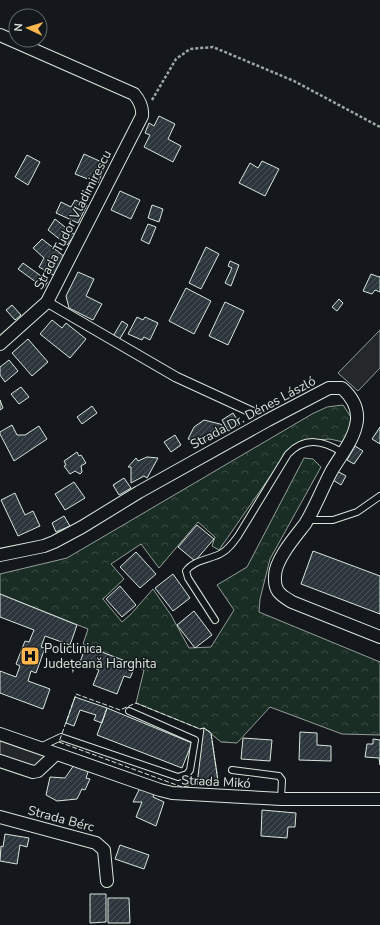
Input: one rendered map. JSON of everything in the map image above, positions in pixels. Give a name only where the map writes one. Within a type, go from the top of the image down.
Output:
[{"type":"street","points":[[0,35],[134,94],[141,105],[142,116]]},
{"type":"street","name":"Strada Tudor Vladimirescu","points":[[0,344],[47,302],[142,116]]},
{"type":"street","points":[[47,302],[176,377],[252,412]]},
{"type":"street","name":"Strada Dr. Dénes László","points":[[0,555],[44,546],[54,542],[139,492],[268,420],[333,387],[342,388],[353,401],[357,413],[357,420],[352,435],[307,520],[278,564],[274,575],[275,584],[279,594],[292,602],[380,637]]},
{"type":"street","name":"Strada Mikó","points":[[0,734],[172,793],[281,799],[380,799]]},
{"type":"street","points":[[0,761],[33,772],[38,771],[56,754]]},
{"type":"street","name":"Strada Bérc","points":[[0,817],[96,843],[104,850],[107,881]]},
{"type":"lane","points":[[215,620],[188,578],[186,571],[191,565],[220,554],[230,547],[288,454],[294,448],[311,442],[320,442],[328,444],[342,452]]},
{"type":"lane","points":[[307,520],[333,520],[357,512],[380,496]]},
{"type":"lane","points":[[38,748],[61,737],[178,777],[187,774],[190,770],[194,740],[192,737],[129,711]]},
{"type":"lane","points":[[232,770],[279,776],[282,780],[281,799]]},
{"type":"path","points":[[142,116],[176,59],[190,49],[213,47],[294,81],[380,127]]},
{"type":"green space","points":[[343,405],[351,417],[349,430],[343,442],[330,439],[316,440],[285,455],[219,550],[212,546],[215,537],[198,522],[159,568],[141,544],[111,564],[124,579],[103,599],[122,622],[153,589],[171,615],[189,648],[211,647],[234,610],[217,585],[247,567],[304,458],[313,459],[321,467],[270,559],[260,599],[259,612],[380,662],[380,735],[342,734],[270,707],[237,743],[221,742],[204,728],[200,729],[136,703],[144,670],[83,644],[88,629],[0,594],[0,574],[67,558],[312,414],[327,407]]},
{"type":"shaded area","points":[[380,330],[380,368],[358,391],[338,373]]},
{"type":"shaded area","points":[[0,734],[56,754],[38,771],[0,761]]},
{"type":"building","points":[[159,116],[175,124],[168,139],[181,146],[173,162],[144,147],[150,135],[145,133],[149,123],[154,126]]},
{"type":"building","points":[[84,154],[106,164],[98,183],[75,174]]},
{"type":"building","points":[[27,155],[40,162],[28,185],[15,177]]},
{"type":"building","points":[[262,161],[279,169],[265,196],[239,183],[250,163],[258,168]]},
{"type":"building","points":[[120,191],[140,200],[131,219],[111,210]]},
{"type":"building","points":[[75,200],[87,205],[78,223],[56,213],[61,202],[71,207]]},
{"type":"building","points":[[152,205],[163,209],[159,222],[148,218]]},
{"type":"building","points":[[55,219],[75,235],[67,245],[48,230]]},
{"type":"building","points":[[148,224],[156,227],[149,244],[141,240]]},
{"type":"building","points":[[42,239],[65,257],[55,276],[39,267],[44,258],[33,248]]},
{"type":"building","points":[[206,247],[219,254],[201,289],[189,283]]},
{"type":"building","points":[[230,261],[239,265],[231,286],[225,283],[232,268],[228,266]]},
{"type":"building","points":[[23,263],[48,281],[44,288],[18,269]]},
{"type":"building","points":[[78,272],[94,279],[86,296],[102,304],[93,320],[69,308],[66,296]]},
{"type":"building","points":[[371,274],[380,276],[380,292],[375,290],[372,294],[363,291]]},
{"type":"building","points":[[186,288],[211,301],[194,334],[169,321]]},
{"type":"building","points":[[339,299],[343,303],[337,311],[332,307]]},
{"type":"building","points":[[225,302],[244,311],[228,345],[209,336]]},
{"type":"building","points":[[12,305],[21,315],[15,320],[6,310]]},
{"type":"building","points":[[137,317],[143,320],[145,317],[158,323],[150,340],[144,337],[142,340],[128,334]]},
{"type":"building","points":[[52,320],[62,328],[66,323],[86,339],[70,358],[40,334]]},
{"type":"building","points":[[122,321],[128,325],[118,342],[112,338]]},
{"type":"building","points":[[28,339],[48,362],[32,376],[12,353]]},
{"type":"building","points":[[9,360],[18,371],[5,382],[0,375],[0,367]]},
{"type":"building","points":[[21,387],[29,397],[19,404],[11,394]]},
{"type":"building","points":[[0,400],[3,408],[0,410]]},
{"type":"building","points":[[92,406],[97,413],[82,424],[77,417]]},
{"type":"building","points":[[233,413],[240,424],[228,431],[222,420]]},
{"type":"building","points":[[204,420],[222,425],[217,435],[204,442],[188,439],[194,427]]},
{"type":"building","points":[[12,425],[17,435],[25,435],[39,426],[47,439],[14,461],[0,434],[0,432]]},
{"type":"building","points":[[380,427],[380,444],[372,439]]},
{"type":"building","points":[[175,435],[181,445],[171,452],[164,442]]},
{"type":"building","points":[[355,446],[363,451],[354,464],[347,460]]},
{"type":"building","points":[[77,452],[86,463],[81,466],[82,472],[80,474],[75,471],[70,474],[64,466],[66,465],[64,461]]},
{"type":"building","points":[[147,457],[158,458],[147,478],[144,476],[131,483],[131,467],[128,467],[136,458],[138,461]]},
{"type":"building","points":[[337,471],[346,476],[341,485],[333,480]]},
{"type":"building","points":[[124,478],[131,488],[119,495],[113,485]]},
{"type":"building","points":[[74,482],[85,498],[65,510],[55,494]]},
{"type":"building","points":[[15,493],[25,515],[33,511],[40,526],[18,536],[1,500]]},
{"type":"building","points":[[64,516],[70,526],[56,532],[52,523]]},
{"type":"building","points":[[197,525],[214,539],[195,561],[178,547]]},
{"type":"building","points":[[313,551],[380,576],[380,614],[301,584]]},
{"type":"building","points":[[136,552],[156,574],[140,588],[120,567]]},
{"type":"building","points":[[173,574],[190,598],[173,611],[155,588]]},
{"type":"building","points":[[120,586],[136,605],[122,617],[106,599]]},
{"type":"building","name":"Policlinica Județeană Harghita","points":[[0,594],[77,625],[70,645],[45,636],[41,647],[45,648],[36,673],[31,671],[28,681],[50,689],[43,709],[0,693],[0,671],[16,677],[20,666],[16,664],[25,641],[29,642],[34,630],[0,617]]},
{"type":"building","points":[[194,611],[212,635],[195,648],[177,625]]},
{"type":"building","points":[[86,646],[136,665],[130,678],[124,676],[117,694],[93,685],[99,670],[80,662]]},
{"type":"building","points":[[75,697],[107,708],[102,723],[94,720],[96,715],[80,710],[74,726],[66,723]]},
{"type":"building","points":[[107,708],[192,743],[182,768],[97,735]]},
{"type":"building","points":[[204,728],[211,733],[218,781],[197,784]]},
{"type":"building","points":[[300,732],[317,733],[317,745],[331,746],[331,761],[299,760]]},
{"type":"building","points":[[243,738],[272,740],[270,761],[241,759]]},
{"type":"building","points":[[373,739],[380,740],[380,765],[379,758],[365,757],[367,744],[373,744]]},
{"type":"building","points":[[74,765],[89,769],[86,778],[90,779],[85,790],[82,789],[77,799],[57,801],[46,795],[50,777],[65,778]]},
{"type":"building","points":[[140,788],[154,793],[153,797],[164,802],[156,826],[136,817],[142,802],[133,802]]},
{"type":"building","points":[[262,810],[296,813],[295,827],[288,827],[287,838],[261,836]]},
{"type":"building","points":[[5,834],[29,838],[27,847],[20,845],[17,864],[0,861],[1,846],[3,847]]},
{"type":"building","points":[[120,845],[149,855],[144,869],[115,859]]},
{"type":"building","points":[[90,894],[106,894],[106,922],[90,923]]},
{"type":"building","points":[[108,898],[129,898],[130,923],[108,923]]},
{"type":"fence","points":[[76,694],[120,710],[136,703],[200,729],[204,728],[211,733],[218,781],[182,787],[59,742],[76,694]]},
{"type":"place","name":"Policlinica Județeană Harghita","points":[[30,656]]}]
